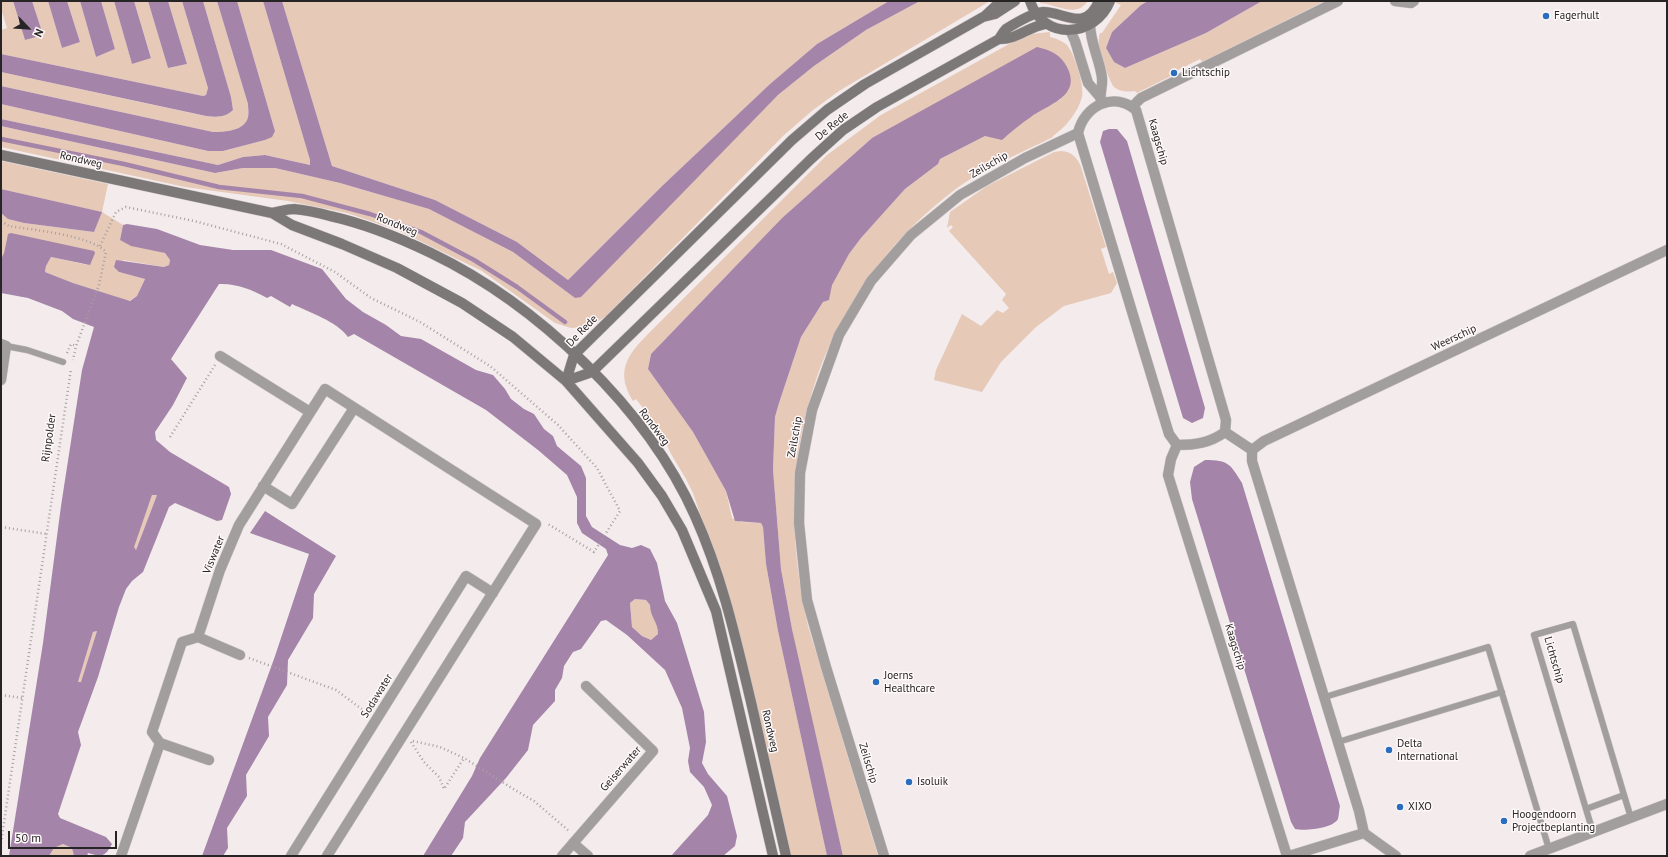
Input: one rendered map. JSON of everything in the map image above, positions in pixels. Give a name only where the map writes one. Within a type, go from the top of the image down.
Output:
[{"type":"main road","name":"De Rede","points":[[566,380],[574,355],[792,140],[827,110],[865,84],[983,17],[1001,1]]},
{"type":"main road","name":"De Rede","points":[[983,17],[995,14],[1015,1]]},
{"type":"main road","points":[[1030,1],[1035,14],[1045,24],[1056,28],[1070,30],[1081,29],[1090,19],[1099,1]]},
{"type":"main road","points":[[1035,14],[1043,12],[1072,19],[1090,19],[1106,10],[1110,1]]},
{"type":"main road","name":"De Rede","points":[[999,40],[1005,30],[1035,14]]},
{"type":"main road","name":"De Rede","points":[[566,380],[592,372],[811,159],[843,130],[877,107],[999,40],[1008,40],[1032,27],[1045,24]]},
{"type":"main road","name":"Rondweg","points":[[1,155],[272,213],[292,225],[378,259],[445,294],[513,337],[566,380],[638,463],[662,496],[682,530],[716,611],[773,856]]},
{"type":"main road","name":"Rondweg","points":[[272,213],[293,209],[346,220],[395,236],[441,258],[494,289],[542,325],[592,372],[620,402],[654,446],[682,491],[695,516],[722,589],[734,628],[786,856]]},
{"type":"street","points":[[1070,30],[1088,83],[1101,100],[1114,101],[1132,106],[1141,98],[1338,1]]},
{"type":"street","points":[[1396,1],[1411,3],[1414,1]]},
{"type":"street","points":[[1090,19],[1091,37],[1102,78],[1101,100],[1088,112],[1080,124],[1078,133],[1169,434],[1178,445],[1200,444],[1215,439],[1225,432],[1252,450],[1252,461],[1360,811],[1364,833],[1396,856]]},
{"type":"street","name":"Kaagschip","points":[[1132,106],[1136,110],[1222,405],[1226,420],[1225,432]]},
{"type":"street","name":"Zeilschip","points":[[884,856],[807,600],[799,523],[800,473],[812,410],[839,335],[871,281],[911,235],[960,195],[1025,158],[1078,133]]},
{"type":"street","name":"Weerschip","points":[[1252,450],[1264,441],[1667,250]]},
{"type":"street","points":[[1,380],[4,345]]},
{"type":"street","points":[[220,356],[310,412]]},
{"type":"street","name":"Viswater","points":[[198,638],[220,570],[239,525],[325,389],[354,408]]},
{"type":"street","points":[[263,486],[292,504],[354,408],[536,524],[406,738],[327,856]]},
{"type":"street","name":"Kaagschip","points":[[1178,445],[1171,459],[1168,475],[1288,856],[1364,833]]},
{"type":"street","name":"Sodawater","points":[[291,856],[466,576],[493,593]]},
{"type":"street","points":[[209,760],[160,743],[152,732],[182,642],[198,638],[240,655]]},
{"type":"street","name":"Geiserwater","points":[[562,856],[653,751],[586,686]]},
{"type":"street","points":[[121,856],[160,743]]},
{"type":"street","points":[[1530,856],[1667,804]]},
{"type":"street","points":[[575,841],[588,856]]},
{"type":"lane","points":[[4,345],[27,350],[63,362]]},
{"type":"lane","name":"Lichtschip","points":[[1593,832],[1534,635],[1573,624],[1631,818]]},
{"type":"lane","points":[[1325,697],[1488,647],[1550,848]]},
{"type":"lane","points":[[1338,742],[1502,692]]},
{"type":"lane","points":[[1586,809],[1624,795]]},
{"type":"path","points":[[1,221],[9,226],[77,238],[100,246],[116,212],[126,207],[194,221],[281,244],[335,272],[371,298],[420,322],[490,366],[558,425],[597,468],[620,511],[594,552],[545,522],[536,524]]},
{"type":"path","name":"Rijnpolder","points":[[1,843],[3,821],[76,346],[99,285],[106,252],[100,246]]},
{"type":"path","name":"Rijnpolder","points":[[63,362],[71,344],[76,346]]},
{"type":"path","points":[[170,437],[220,356]]},
{"type":"path","points":[[1,527],[47,534]]},
{"type":"path","points":[[263,664],[336,690],[376,720]]},
{"type":"path","points":[[1,695],[22,698]]},
{"type":"path","points":[[406,738],[440,747],[464,758],[507,784],[534,801],[575,841]]},
{"type":"path","points":[[406,738],[424,762],[439,777],[444,789],[464,758]]},
{"type":"shaded area","points":[[1,1],[13,1],[25,40],[42,34],[32,1],[48,1],[62,48],[80,42],[67,1],[80,1],[96,57],[115,49],[101,1],[114,1],[132,64],[151,57],[134,1],[148,1],[168,68],[187,64],[168,1],[182,1],[208,88],[206,95],[203,96],[1,54],[1,30],[7,28],[1,9]]},
{"type":"shaded area","points":[[13,1],[32,1],[43,35],[25,40]]},
{"type":"shaded area","points":[[48,1],[67,1],[80,42],[62,48]]},
{"type":"shaded area","points":[[80,1],[101,1],[115,49],[96,57]]},
{"type":"shaded area","points":[[114,1],[134,1],[151,58],[132,64]]},
{"type":"shaded area","points":[[148,1],[168,1],[187,64],[168,68]]},
{"type":"shaded area","points":[[182,1],[203,1],[231,97],[233,110],[224,116],[206,116],[1,72],[1,54],[203,96],[206,95],[208,88]]},
{"type":"shaded area","points":[[203,1],[217,1],[248,104],[248,117],[246,122],[239,128],[223,132],[213,132],[1,86],[1,72],[205,116],[224,116],[233,110],[231,97]]},
{"type":"shaded area","points":[[217,1],[237,1],[275,131],[272,137],[223,151],[208,151],[1,104],[1,86],[213,132],[223,132],[239,128],[246,122],[248,117],[248,104]]},
{"type":"shaded area","points":[[237,1],[263,1],[310,160],[310,165],[265,155],[243,157],[218,165],[1,119],[1,104],[208,151],[223,151],[265,140],[275,131]]},
{"type":"shaded area","points":[[263,1],[282,1],[332,166],[435,200],[517,242],[568,280],[661,187],[770,84],[817,44],[889,1],[920,1],[866,30],[814,66],[778,95],[581,297],[575,298],[513,252],[429,209],[340,183],[275,168],[243,168],[215,173],[1,126],[1,119],[218,165],[243,157],[265,155],[310,165],[310,160]]},
{"type":"shaded area","points":[[282,1],[889,1],[817,44],[770,84],[661,187],[568,280],[517,242],[435,200],[332,166]]},
{"type":"shaded area","points":[[920,1],[990,1],[839,91],[813,110],[783,136],[606,316],[594,324],[582,327],[571,328],[555,323],[482,271],[397,230],[347,213],[288,201],[185,187],[1,147],[1,126],[215,173],[243,168],[275,168],[340,183],[429,209],[513,252],[575,298],[778,95],[814,66],[866,30]]},
{"type":"shaded area","points":[[1040,1],[1088,1],[1083,6],[1072,10],[1040,3]]},
{"type":"shaded area","points":[[1116,1],[1148,1],[1141,5],[1112,32],[1106,48],[1114,62],[1125,68],[1206,33],[1262,1],[1325,1],[1202,62],[1200,59],[1172,73],[1173,75],[1137,93],[1135,91],[1121,91],[1114,87],[1107,73],[1100,49],[1100,33],[1102,33],[1121,5],[1116,3]]},
{"type":"shaded area","points":[[1148,1],[1262,1],[1206,33],[1125,68],[1114,62],[1106,48],[1112,32],[1141,5]]},
{"type":"shaded area","points":[[1050,32],[1050,37],[1066,44],[1078,69],[1083,92],[1080,103],[1074,114],[1067,124],[1053,137],[992,167],[968,180],[957,188],[925,214],[896,244],[872,275],[832,341],[816,379],[802,431],[795,486],[794,514],[795,542],[802,598],[808,626],[878,856],[843,856],[797,656],[781,569],[773,470],[775,417],[801,337],[823,302],[829,299],[831,285],[849,254],[861,238],[905,189],[938,164],[940,159],[985,136],[1016,127],[1061,99],[872,138],[782,218],[651,354],[648,369],[693,432],[726,491],[732,518],[741,522],[761,523],[763,527],[766,564],[778,631],[827,856],[788,856],[726,589],[693,493],[671,454],[660,430],[636,399],[633,401],[628,391],[624,373],[626,364],[634,349],[827,155],[881,115],[1011,43],[1031,34]]},
{"type":"shaded area","points":[[1037,47],[1054,53],[1067,67],[1070,77],[1070,85],[1067,92],[1054,103],[1023,122],[1002,140],[985,136],[940,159],[938,164],[905,189],[861,238],[849,254],[832,285],[829,300],[823,302],[801,337],[775,417],[773,470],[781,569],[792,629],[843,856],[827,856],[778,631],[766,564],[763,527],[761,523],[735,521],[726,491],[693,432],[648,369],[651,354],[782,218],[872,138]]},
{"type":"shaded area","points":[[1117,129],[1127,141],[1205,408],[1203,418],[1192,423],[1183,418],[1100,142],[1103,131]]},
{"type":"shaded area","points":[[1061,151],[1074,156],[1078,160],[1081,167],[1106,247],[1101,249],[1109,274],[1113,272],[1117,283],[1111,293],[1064,306],[1036,327],[1001,362],[982,392],[934,380],[936,370],[962,314],[981,326],[997,310],[1003,313],[1009,308],[1002,300],[1006,294],[949,231],[953,227],[951,225],[947,228],[950,212],[987,186],[1054,152]]},
{"type":"shaded area","points":[[1,161],[108,184],[102,212],[123,225],[120,240],[165,253],[170,260],[169,265],[164,267],[123,260],[119,272],[145,279],[137,296],[129,301],[73,283],[45,272],[46,266],[51,257],[88,265],[7,238],[4,253],[1,259],[1,213],[8,219],[24,223],[94,232],[101,212],[1,189]]},
{"type":"shaded area","points":[[1,189],[102,212],[94,232],[24,223],[8,219],[1,213]]},
{"type":"shaded area","points":[[127,224],[157,229],[200,245],[233,250],[271,250],[322,269],[346,299],[363,312],[386,325],[401,336],[421,339],[476,370],[493,375],[511,399],[524,409],[534,414],[544,429],[553,436],[557,446],[581,466],[586,478],[586,516],[592,527],[620,545],[632,548],[641,545],[650,549],[657,563],[665,601],[677,623],[704,712],[706,742],[702,763],[708,774],[727,796],[737,836],[735,846],[723,856],[671,856],[708,815],[712,805],[704,787],[690,772],[688,761],[690,748],[682,708],[665,670],[627,635],[606,620],[601,621],[581,649],[573,652],[564,666],[562,678],[555,690],[555,701],[533,725],[528,750],[506,778],[465,822],[463,838],[451,856],[423,856],[472,776],[480,758],[608,555],[606,549],[582,533],[577,523],[577,497],[567,475],[538,450],[486,410],[354,334],[348,337],[337,326],[315,314],[292,304],[290,307],[271,296],[267,298],[244,288],[219,284],[171,359],[187,378],[173,405],[155,432],[156,440],[170,452],[229,487],[231,494],[222,520],[217,521],[175,503],[169,507],[143,572],[132,581],[126,589],[119,607],[98,677],[78,732],[81,745],[58,814],[60,818],[106,837],[112,844],[103,855],[88,853],[87,856],[74,856],[72,848],[63,844],[54,848],[49,856],[9,856],[43,643],[61,506],[82,370],[94,327],[73,319],[62,311],[28,298],[1,293],[1,259],[4,253],[8,234],[11,233],[94,251],[95,253],[90,265],[51,257],[46,266],[45,272],[73,283],[130,301],[137,296],[145,279],[119,272],[114,267],[116,260],[164,267],[169,265],[170,260],[165,253],[131,246],[120,240],[123,225]],"holes":[[[152,495],[157,495],[136,550],[134,547]],[[635,599],[646,600],[650,605],[651,613],[658,630],[658,634],[651,640],[642,636],[632,627],[630,603]],[[97,631],[81,682],[78,682],[93,632]]]},
{"type":"shaded area","points":[[1205,460],[1219,461],[1228,464],[1235,471],[1242,483],[1340,806],[1338,819],[1330,825],[1324,827],[1305,830],[1295,829],[1291,822],[1192,499],[1190,482],[1194,467]]},
{"type":"shaded area","points":[[152,495],[157,495],[136,550],[133,547]]},
{"type":"shaded area","points":[[265,511],[336,556],[314,594],[313,618],[288,660],[287,685],[268,717],[269,736],[246,775],[247,796],[227,828],[228,848],[223,856],[202,856],[274,659],[309,554],[250,533]]},
{"type":"shaded area","points":[[635,599],[646,600],[650,605],[650,609],[658,630],[658,634],[651,640],[642,636],[632,627],[630,603]]},
{"type":"shaded area","points":[[97,631],[81,683],[78,682],[93,632]]},
{"type":"shaded area","points":[[63,844],[72,848],[74,856],[49,856],[54,848]]},
{"type":"waterway","points":[[1,139],[124,164],[219,187],[302,196],[370,214],[421,232],[474,260],[517,287],[565,322]]},
{"type":"place","name":"Fagerhult","points":[[1546,16]]},
{"type":"place","name":"Lichtschip","points":[[1174,73]]},
{"type":"place","name":"Joerns Healthcare","points":[[876,682]]},
{"type":"place","name":"Delta International","points":[[1389,750]]},
{"type":"place","name":"Isoluik","points":[[909,782]]},
{"type":"place","name":"XIXO","points":[[1400,807]]},
{"type":"place","name":"Hoogendoorn Projectbeplanting","points":[[1504,821]]}]
